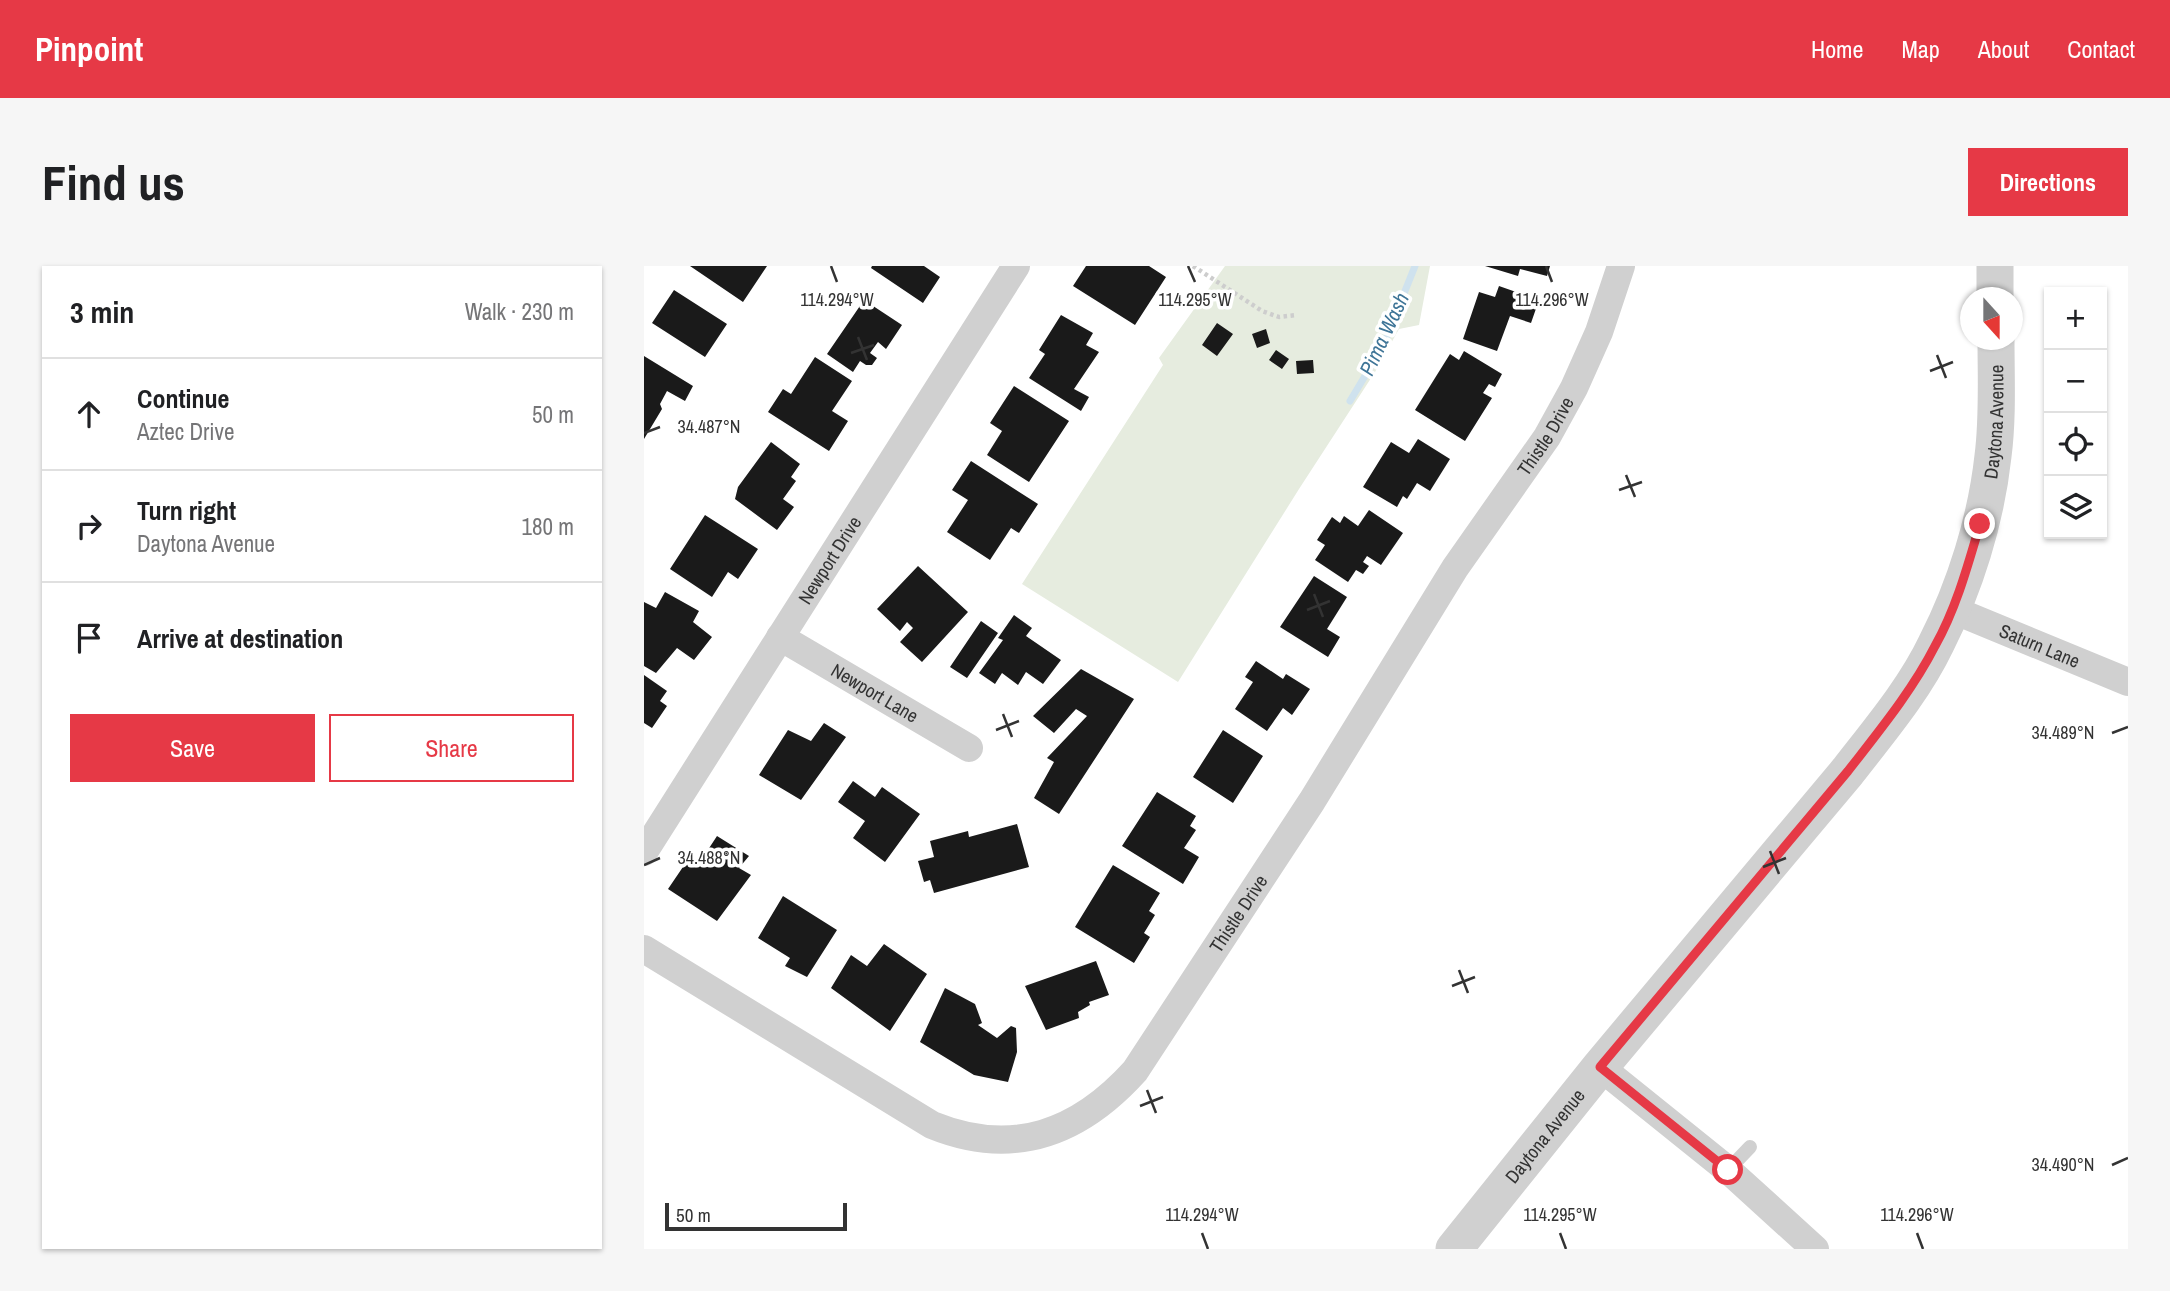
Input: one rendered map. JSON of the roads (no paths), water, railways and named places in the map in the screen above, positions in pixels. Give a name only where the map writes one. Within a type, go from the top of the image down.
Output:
[{"type":"street","name":"Newport Drive","points":[[644,852],[1016,266]]},
{"type":"street","name":"Thistle Drive","points":[[644,949],[932,1125],[956,1135],[984,1140],[1009,1140],[1048,1133],[1091,1112],[1135,1070],[1312,801],[1455,568],[1547,437],[1574,388],[1599,331],[1621,266]]},
{"type":"street","points":[[1995,266],[1995,287]]},
{"type":"street","name":"Daytona Avenue","points":[[1454,1249],[1600,1067],[1848,771],[1883,725],[1936,645],[1969,562],[1988,491],[1996,417],[1996,350]]},
{"type":"street","name":"Saturn Lane","points":[[1951,609],[2128,682]]},
{"type":"street","name":"Newport Lane","points":[[780,637],[969,748]]},
{"type":"street","points":[[1600,1067],[1728,1170],[1815,1249]]},
{"type":"lane","points":[[1728,1170],[1750,1147]]},
{"type":"waterway","name":"Pima Wash","points":[[1350,401],[1383,346],[1415,266]]}]
